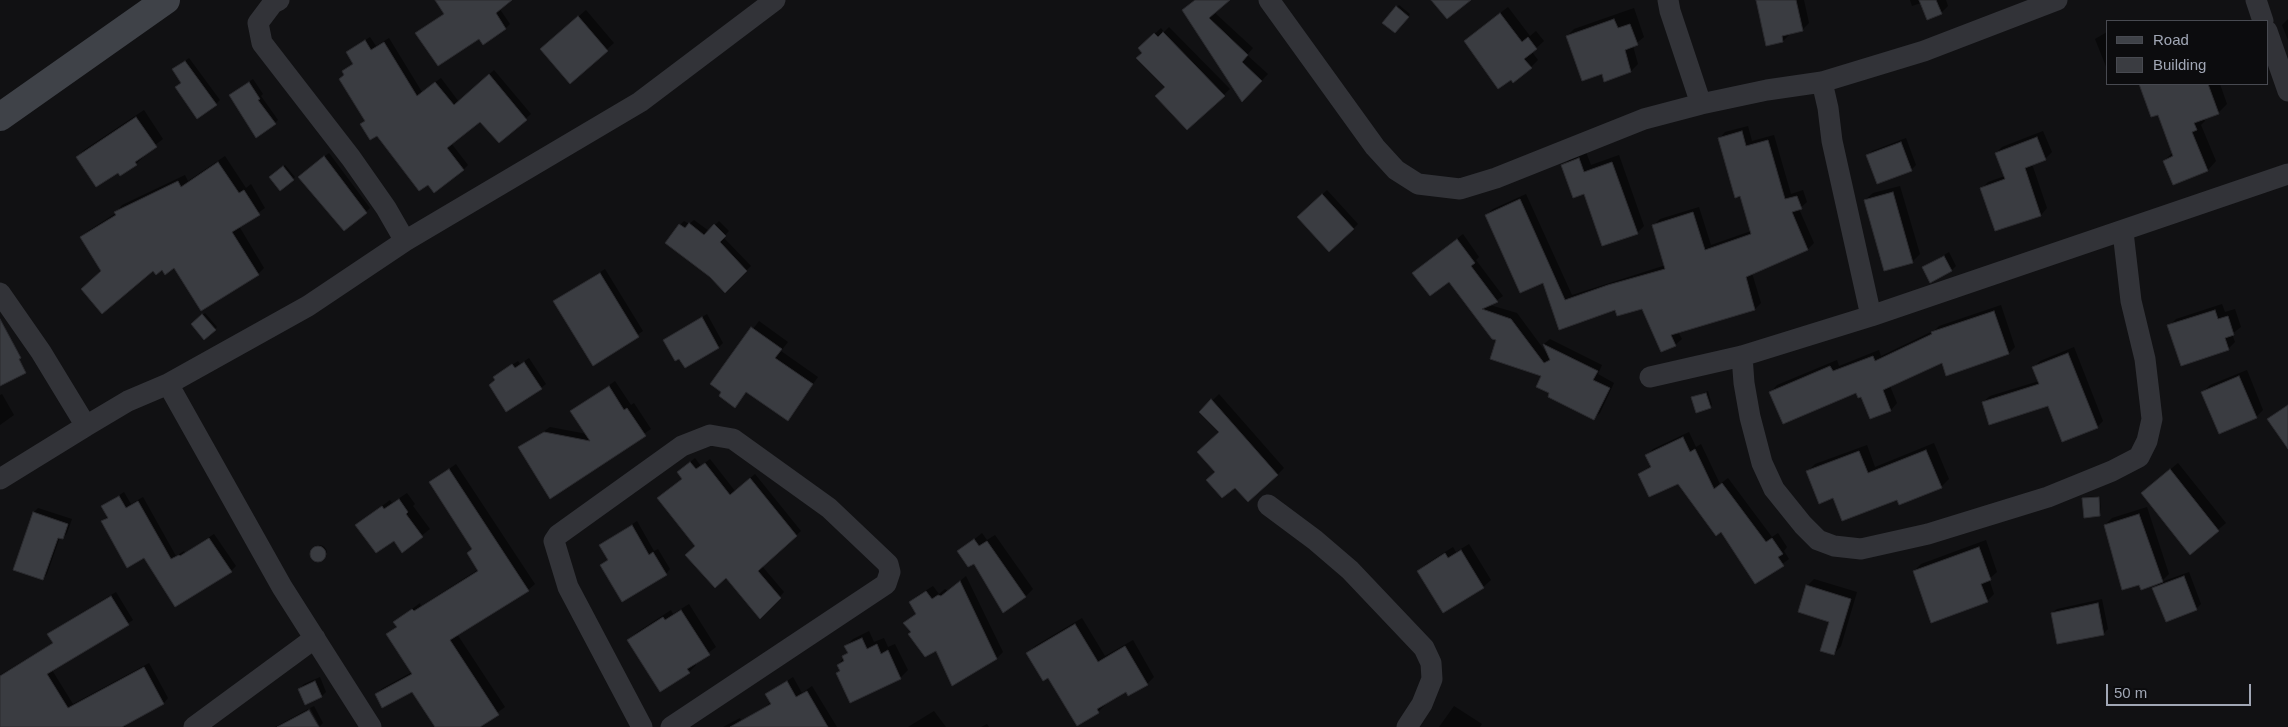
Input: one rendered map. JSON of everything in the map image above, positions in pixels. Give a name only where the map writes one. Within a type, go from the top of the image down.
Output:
[{"type":"main road","points":[[0,117],[166,0]]},
{"type":"street","points":[[279,0],[273,3],[258,24],[262,42],[351,158],[386,208],[405,241]]},
{"type":"street","points":[[0,479],[128,401],[168,384],[308,306],[405,241],[640,102],[775,0]]},
{"type":"street","points":[[1269,0],[1375,147],[1396,170],[1418,184],[1460,189],[1496,178],[1644,119],[1701,104],[1767,90],[1822,82],[1924,51],[2057,0]]},
{"type":"street","points":[[1668,0],[1701,104]]},
{"type":"street","points":[[2256,0],[2263,20]]},
{"type":"street","points":[[2268,34],[2288,91]]},
{"type":"street","points":[[1822,82],[1832,141],[1871,316]]},
{"type":"street","points":[[1650,377],[1742,356],[1871,316],[2122,232],[2206,200],[2288,174]]},
{"type":"street","points":[[1742,356],[1744,383],[1750,417],[1762,463],[1774,489],[1803,526],[1818,540],[1834,546],[1861,549],[1928,534],[2048,497],[2112,471],[2139,457],[2147,441],[2152,419],[2149,393],[2144,359],[2131,301],[2122,232]]},
{"type":"street","points":[[0,293],[41,352],[86,426]]},
{"type":"street","points":[[168,384],[282,587],[371,727]]},
{"type":"street","points":[[642,727],[568,587],[554,541],[558,535],[682,446],[710,435],[733,439],[829,508],[888,564],[890,572],[886,584],[671,727]]},
{"type":"street","points":[[1268,505],[1315,540],[1350,570],[1424,648],[1431,662],[1432,679],[1422,704],[1407,727]]},
{"type":"street","points":[[194,727],[315,638]]},
{"type":"building","points":[[435,0],[512,0],[496,13],[506,29],[483,45],[479,39],[438,66],[415,33],[444,14]]},
{"type":"building","points":[[1195,0],[1230,0],[1209,18],[1248,55],[1242,62],[1262,81],[1242,102],[1182,10]]},
{"type":"building","points":[[1431,0],[1471,0],[1447,19]]},
{"type":"building","points":[[1756,0],[1796,0],[1803,31],[1782,36],[1783,42],[1766,46]]},
{"type":"building","points":[[1919,0],[1936,0],[1942,14],[1927,20]]},
{"type":"building","points":[[1396,6],[1409,17],[1395,33],[1382,23]]},
{"type":"building","points":[[1500,13],[1522,42],[1528,37],[1537,49],[1524,59],[1532,68],[1513,83],[1511,80],[1498,89],[1464,41]]},
{"type":"building","points":[[578,16],[608,51],[570,84],[540,49]]},
{"type":"building","points":[[1614,19],[1618,28],[1630,24],[1638,45],[1625,50],[1631,72],[1604,82],[1602,74],[1582,81],[1566,36]]},
{"type":"building","points":[[1163,32],[1225,96],[1187,130],[1155,96],[1165,87],[1136,58],[1142,53],[1138,48],[1154,33],[1158,37]]},
{"type":"building","points":[[365,40],[371,50],[384,42],[417,96],[435,82],[454,105],[489,74],[527,120],[499,143],[480,122],[447,148],[464,170],[434,193],[428,185],[419,191],[377,136],[370,140],[360,124],[365,121],[339,79],[344,75],[342,71],[353,64],[346,52]]},
{"type":"building","points":[[185,61],[217,105],[197,119],[175,87],[181,83],[172,69]]},
{"type":"building","points":[[249,82],[260,99],[258,100],[276,124],[256,138],[229,95]]},
{"type":"building","points":[[2139,85],[2208,85],[2219,114],[2194,123],[2197,130],[2192,132],[2208,171],[2173,185],[2163,161],[2173,156],[2158,115],[2151,117]]},
{"type":"building","points":[[136,117],[157,147],[135,162],[137,165],[120,176],[118,173],[96,187],[76,157]]},
{"type":"building","points":[[1742,131],[1746,146],[1768,140],[1785,199],[1797,196],[1802,209],[1792,212],[1808,250],[1746,277],[1755,310],[1671,335],[1676,346],[1661,352],[1642,309],[1617,316],[1615,310],[1559,330],[1543,283],[1520,293],[1485,215],[1520,199],[1565,300],[1608,285],[1665,269],[1652,225],[1693,212],[1705,250],[1751,234],[1740,196],[1735,198],[1718,138]]},
{"type":"building","points":[[2037,137],[2046,160],[2025,168],[2041,216],[1995,231],[1980,188],[2005,179],[1995,153]]},
{"type":"building","points":[[1901,142],[1912,171],[1877,184],[1866,155]]},
{"type":"building","points":[[324,156],[367,213],[344,231],[298,177]]},
{"type":"building","points":[[1579,158],[1584,172],[1612,162],[1638,234],[1602,246],[1584,194],[1573,198],[1561,165]]},
{"type":"building","points":[[218,162],[239,193],[244,190],[260,215],[232,232],[259,275],[201,311],[174,268],[165,275],[162,270],[156,275],[153,271],[102,314],[81,289],[101,271],[80,237],[116,215],[114,212],[178,181],[181,187]]},
{"type":"building","points":[[283,166],[294,180],[280,191],[269,177]]},
{"type":"building","points":[[1893,192],[1913,263],[1884,271],[1864,200]]},
{"type":"building","points":[[1322,194],[1354,229],[1329,252],[1297,217]]},
{"type":"building","points":[[689,223],[704,235],[714,224],[726,236],[720,242],[747,271],[725,293],[710,277],[665,243],[679,224],[685,228]]},
{"type":"building","points":[[1457,239],[1475,263],[1471,266],[1498,302],[1482,309],[1511,319],[1544,363],[1550,360],[1543,344],[1598,371],[1593,380],[1610,388],[1594,420],[1548,397],[1549,393],[1536,387],[1541,376],[1490,359],[1496,340],[1492,339],[1449,282],[1430,296],[1412,273]]},
{"type":"building","points":[[1944,256],[1952,271],[1930,283],[1922,267]]},
{"type":"building","points":[[600,273],[639,337],[593,366],[553,301]]},
{"type":"building","points":[[2215,310],[2218,319],[2228,316],[2234,335],[2225,338],[2229,350],[2181,366],[2167,325]]},
{"type":"building","points":[[1994,311],[2009,354],[1946,376],[1942,363],[1883,390],[1891,411],[1870,419],[1861,397],[1858,398],[1856,393],[1783,424],[1769,392],[1830,366],[1833,371],[1873,356],[1875,361],[1932,334],[1931,332]]},
{"type":"building","points":[[202,314],[216,330],[204,340],[191,324]]},
{"type":"building","points":[[702,317],[719,348],[685,368],[679,359],[675,361],[663,340]]},
{"type":"building","points":[[0,319],[21,358],[19,359],[26,373],[0,386]]},
{"type":"building","points":[[751,327],[782,349],[775,358],[813,384],[788,421],[746,392],[735,408],[719,396],[721,392],[710,384]]},
{"type":"building","points":[[2068,353],[2098,428],[2062,442],[2048,406],[1989,425],[1982,402],[2039,384],[2032,367]]},
{"type":"building","points":[[524,362],[542,389],[506,412],[489,385],[495,380],[493,377],[512,364],[515,368]]},
{"type":"building","points":[[2239,376],[2257,418],[2219,434],[2201,392]]},
{"type":"building","points":[[609,386],[624,410],[627,408],[646,436],[550,499],[518,447],[544,432],[590,441],[570,411]]},
{"type":"building","points":[[1706,393],[1711,408],[1696,413],[1691,397]]},
{"type":"building","points":[[1211,399],[1278,475],[1248,502],[1235,488],[1222,498],[1206,480],[1215,472],[1197,452],[1219,432],[1199,412]]},
{"type":"building","points":[[2288,405],[2288,449],[2267,419]]},
{"type":"building","points":[[1683,437],[1690,452],[1695,449],[1714,489],[1722,483],[1766,542],[1772,538],[1783,554],[1778,557],[1784,566],[1755,584],[1721,532],[1716,536],[1678,484],[1649,497],[1638,474],[1651,467],[1645,455]]},
{"type":"building","points":[[1926,450],[1942,488],[1899,505],[1897,500],[1842,521],[1833,498],[1819,504],[1806,471],[1859,451],[1868,473]]},
{"type":"building","points":[[690,462],[696,469],[705,463],[730,495],[750,478],[797,536],[758,571],[781,598],[760,619],[726,578],[715,588],[685,555],[695,546],[657,498],[682,479],[677,472]]},
{"type":"building","points":[[449,469],[529,591],[450,640],[499,715],[480,727],[435,727],[412,692],[382,708],[375,694],[412,674],[386,634],[397,627],[393,622],[478,571],[467,553],[472,549],[429,482]]},
{"type":"building","points":[[2170,469],[2219,531],[2190,555],[2141,493]]},
{"type":"building","points":[[119,496],[126,508],[138,501],[171,559],[180,556],[209,538],[232,572],[175,607],[144,558],[127,568],[101,521],[108,518],[101,506]]},
{"type":"building","points":[[2099,497],[2100,516],[2084,518],[2082,498]]},
{"type":"building","points":[[399,499],[408,512],[406,514],[423,537],[402,553],[394,541],[376,553],[355,525],[382,506],[384,509]]},
{"type":"building","points":[[33,512],[68,524],[63,539],[58,538],[43,580],[13,570]]},
{"type":"building","points":[[2139,514],[2163,582],[2141,590],[2139,585],[2122,590],[2104,525]]},
{"type":"building","points":[[632,525],[649,555],[653,552],[667,575],[622,602],[600,565],[608,560],[599,545]]},
{"type":"building","points":[[974,539],[979,546],[987,541],[1026,597],[1003,613],[974,564],[968,567],[957,551]]},
{"type":"building","points":[[315,546],[321,546],[326,551],[324,560],[315,562],[310,557],[310,551]]},
{"type":"building","points":[[1979,547],[1991,580],[1981,584],[1988,602],[1931,623],[1913,571]]},
{"type":"building","points":[[1461,550],[1484,588],[1443,613],[1417,571],[1445,553],[1448,558]]},
{"type":"building","points":[[2184,576],[2197,610],[2166,622],[2152,588]]},
{"type":"building","points":[[960,581],[997,659],[952,686],[936,651],[925,657],[908,634],[911,632],[903,623],[916,614],[909,602],[926,591],[932,599],[938,595],[941,596]]},
{"type":"building","points":[[1806,585],[1851,599],[1834,655],[1820,651],[1829,622],[1798,612]]},
{"type":"building","points":[[111,596],[129,625],[47,674],[68,708],[144,667],[164,704],[122,727],[0,727],[0,676],[53,643],[47,634]]},
{"type":"building","points":[[2098,603],[2104,635],[2057,644],[2051,613]]},
{"type":"building","points":[[681,610],[710,655],[687,669],[690,673],[660,692],[627,640],[663,617],[665,620]]},
{"type":"building","points":[[1075,624],[1098,662],[1125,646],[1148,685],[1128,696],[1126,692],[1097,709],[1099,713],[1077,726],[1048,678],[1043,681],[1026,653]]},
{"type":"building","points":[[862,638],[867,649],[877,644],[881,654],[888,650],[901,679],[850,703],[836,673],[840,671],[837,665],[844,661],[842,656],[848,653],[844,646]]},
{"type":"building","points":[[315,681],[322,697],[305,705],[298,689]]},
{"type":"building","points":[[787,681],[796,697],[807,691],[828,727],[730,727],[771,704],[765,694]]},
{"type":"building","points":[[309,710],[319,727],[277,727]]}]
